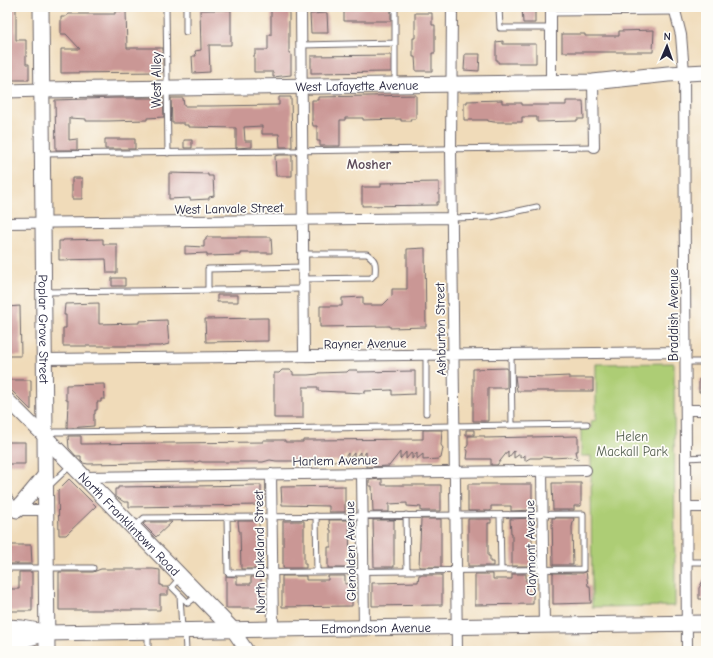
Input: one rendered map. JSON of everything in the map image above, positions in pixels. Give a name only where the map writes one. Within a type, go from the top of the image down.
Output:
[{"type":"main road","name":"Poplar Grove Street","points":[[41,7],[47,651]]},
{"type":"main road","name":"West Lafayette Avenue","points":[[42,90],[594,82],[684,72],[706,72]]},
{"type":"main road","name":"North Franklintown Road","points":[[45,437],[232,629]]},
{"type":"main road","points":[[12,510],[45,483]]},
{"type":"main road","name":"Edmondson Avenue","points":[[7,627],[22,628],[47,633],[706,623]]},
{"type":"main road","name":"Edmondson Avenue","points":[[7,641],[22,640],[47,633]]},
{"type":"street","points":[[301,7],[304,356]]},
{"type":"street","name":"Ashburton Street","points":[[452,7],[451,149],[456,651]]},
{"type":"street","points":[[550,82],[551,10]]},
{"type":"street","name":"Braddish Avenue","points":[[675,10],[681,35],[684,72],[687,651]]},
{"type":"street","points":[[594,82],[594,148]]},
{"type":"street","name":"West Lafayette Avenue","points":[[7,90],[42,90]]},
{"type":"street","name":"West Lanvale Street","points":[[7,223],[452,218]]},
{"type":"street","name":"Rayner Avenue","points":[[44,359],[511,354],[686,357]]},
{"type":"street","name":"North Franklintown Road","points":[[7,399],[45,437]]},
{"type":"street","points":[[686,410],[706,410]]},
{"type":"street","name":"Claymont Avenue","points":[[542,470],[544,626]]},
{"type":"street","name":"Harlem Avenue","points":[[84,477],[586,470]]},
{"type":"street","name":"Glenolden Avenue","points":[[362,473],[364,628]]},
{"type":"street","name":"North Dukeland Street","points":[[271,474],[273,629]]},
{"type":"street","points":[[687,508],[706,507]]},
{"type":"street","points":[[12,510],[46,510]]},
{"type":"street","name":"North Franklintown Road","points":[[232,629],[247,651]]},
{"type":"lane","name":"West Alley","points":[[166,7],[168,153]]},
{"type":"lane","points":[[186,7],[186,32]]},
{"type":"lane","points":[[395,7],[395,85]]},
{"type":"lane","points":[[499,7],[500,28],[551,28]]},
{"type":"lane","points":[[551,10],[675,10]]},
{"type":"lane","points":[[302,45],[395,43]]},
{"type":"lane","points":[[42,154],[594,148]]},
{"type":"lane","points":[[452,218],[491,217],[537,207]]},
{"type":"lane","points":[[44,292],[208,290],[371,278],[375,274],[376,265],[373,258],[367,254],[303,254]]},
{"type":"lane","points":[[208,290],[208,268],[304,267]]},
{"type":"lane","points":[[511,354],[512,425]]},
{"type":"lane","points":[[426,355],[426,413]]},
{"type":"lane","points":[[686,357],[706,362]]},
{"type":"lane","points":[[45,437],[55,432],[586,424]]},
{"type":"lane","points":[[687,458],[706,458]]},
{"type":"lane","points":[[45,483],[71,464]]},
{"type":"lane","points":[[7,494],[12,510]]},
{"type":"lane","points":[[133,528],[144,518],[227,517],[272,517],[316,516],[584,514],[583,569],[228,573],[227,517]]},
{"type":"lane","points":[[500,515],[501,570]]},
{"type":"lane","points":[[316,516],[317,572]]},
{"type":"lane","points":[[406,516],[407,571]]},
{"type":"lane","points":[[687,562],[706,562]]},
{"type":"lane","points":[[7,568],[93,568]]},
{"type":"lane","points":[[181,577],[172,587],[180,596],[188,603],[198,595]]},
{"type":"lane","points":[[180,596],[186,651]]},
{"type":"lane","points":[[148,631],[148,651]]},
{"type":"green space","name":"Helen Mackall Park","points":[[674,363],[675,606],[592,607],[591,456],[581,456],[581,428],[591,428],[591,421],[596,420],[596,364]]},
{"type":"building","points":[[7,7],[16,7],[16,40],[26,40],[26,64],[29,64],[29,80],[7,80]]},
{"type":"building","points":[[390,7],[391,21],[344,21],[345,8]]},
{"type":"building","points":[[522,7],[535,7],[535,23],[523,23]]},
{"type":"building","points":[[200,10],[231,10],[231,45],[209,45],[210,72],[193,73],[192,56],[196,56],[195,51],[201,50]]},
{"type":"building","points":[[271,10],[289,10],[289,53],[291,55],[291,75],[273,77],[273,72],[254,72],[255,50],[268,50],[268,35],[271,35]]},
{"type":"building","points":[[115,11],[126,11],[127,48],[163,48],[163,72],[61,73],[61,49],[80,49],[66,34],[61,34],[61,17],[65,17],[69,14],[115,14]]},
{"type":"building","points":[[327,13],[328,33],[311,33],[310,14]]},
{"type":"building","points":[[415,13],[432,13],[432,25],[435,25],[435,53],[432,53],[432,71],[416,71],[415,57],[413,57]]},
{"type":"building","points":[[654,30],[653,52],[562,52],[562,34],[619,36],[619,31]]},
{"type":"building","points":[[503,41],[503,44],[536,44],[536,63],[498,63],[498,60],[496,60],[496,42]]},
{"type":"building","points":[[465,54],[480,54],[479,71],[464,70]]},
{"type":"building","points":[[391,55],[391,72],[311,73],[311,56]]},
{"type":"building","points":[[416,95],[416,119],[410,119],[411,121],[401,121],[401,119],[363,120],[363,118],[345,118],[345,120],[340,120],[340,146],[320,146],[320,141],[317,141],[317,126],[313,126],[312,121],[312,100],[318,100],[318,97]]},
{"type":"building","points":[[279,97],[291,97],[292,147],[280,147],[279,134],[262,134],[262,126],[244,127],[245,141],[252,141],[252,147],[236,148],[236,128],[188,127],[188,125],[184,125],[184,123],[172,123],[171,98],[183,98],[184,106],[210,106],[279,105]]},
{"type":"building","points":[[163,98],[164,117],[147,118],[147,120],[108,121],[86,121],[86,119],[69,118],[69,140],[77,139],[77,150],[56,150],[55,100]]},
{"type":"building","points":[[502,100],[502,103],[522,103],[522,105],[566,105],[566,101],[583,101],[584,119],[577,119],[577,121],[537,122],[537,117],[522,117],[522,122],[464,120],[464,103],[467,103],[467,101]]},
{"type":"building","points":[[105,139],[135,139],[135,149],[105,149]]},
{"type":"building","points":[[184,140],[192,140],[192,148],[184,148]]},
{"type":"building","points":[[292,155],[292,176],[276,176],[275,156]]},
{"type":"building","points":[[169,173],[208,174],[208,176],[213,176],[214,196],[209,197],[209,199],[169,199]]},
{"type":"building","points":[[72,178],[82,178],[82,199],[72,199]]},
{"type":"building","points":[[439,182],[439,202],[437,202],[437,205],[362,206],[362,187],[381,187],[381,183]]},
{"type":"building","points":[[206,237],[271,237],[272,253],[241,253],[241,255],[207,256],[207,253],[185,254],[185,246],[204,247],[204,240],[206,240]]},
{"type":"building","points":[[103,239],[103,244],[117,244],[117,273],[107,273],[106,259],[59,260],[59,241]]},
{"type":"building","points":[[425,248],[426,327],[320,327],[320,306],[342,306],[342,298],[363,297],[363,305],[383,305],[392,296],[392,289],[407,289],[407,249]]},
{"type":"building","points":[[112,278],[125,278],[125,286],[112,286]]},
{"type":"building","points":[[217,295],[238,295],[238,302],[217,302]]},
{"type":"building","points":[[99,303],[99,324],[139,323],[139,321],[167,320],[169,344],[161,346],[63,346],[63,328],[66,328],[66,315],[64,315],[65,304]]},
{"type":"building","points":[[20,306],[21,356],[7,356],[7,307]]},
{"type":"building","points":[[268,318],[268,341],[206,342],[205,319]]},
{"type":"building","points":[[507,368],[507,388],[488,388],[488,421],[473,421],[473,369]]},
{"type":"building","points":[[282,370],[290,370],[293,372],[293,375],[347,372],[349,370],[357,370],[358,372],[415,371],[415,394],[392,395],[392,390],[365,391],[365,393],[318,391],[318,387],[303,387],[303,418],[274,418],[274,373],[279,373]]},
{"type":"building","points":[[515,376],[569,376],[569,378],[593,378],[593,391],[517,391]]},
{"type":"building","points":[[699,379],[706,379],[706,392],[699,392]]},
{"type":"building","points":[[9,380],[31,380],[31,410],[9,388]]},
{"type":"building","points":[[104,384],[105,399],[101,399],[101,402],[97,402],[97,410],[95,410],[94,414],[94,426],[68,428],[68,400],[66,400],[66,385]]},
{"type":"building","points":[[423,430],[442,430],[441,445],[443,448],[441,458],[423,460],[423,454],[417,459],[417,452],[412,459],[412,452],[406,459],[406,452],[400,459],[400,452],[389,466],[366,467],[366,452],[360,459],[360,452],[354,459],[354,453],[348,460],[348,453],[342,461],[270,460],[263,462],[200,461],[88,464],[83,463],[81,461],[81,456],[76,456],[69,448],[68,436],[81,436],[81,444],[263,442],[263,440],[303,442],[303,440],[423,439]]},
{"type":"building","points":[[466,430],[474,430],[474,435],[466,435]]},
{"type":"building","points":[[468,436],[485,436],[485,438],[576,436],[578,437],[578,451],[576,451],[578,460],[571,457],[543,457],[530,458],[525,461],[525,455],[520,458],[520,454],[514,458],[514,451],[508,458],[508,451],[497,465],[491,465],[491,459],[467,459],[468,451],[466,448],[468,445]]},
{"type":"building","points":[[7,442],[25,442],[25,464],[7,464]]},
{"type":"building","points":[[69,479],[96,506],[66,535],[59,535],[58,490]]},
{"type":"building","points":[[382,479],[382,485],[441,485],[441,511],[421,511],[421,507],[407,506],[407,503],[389,504],[389,512],[373,512],[372,486],[369,486],[369,480]]},
{"type":"building","points":[[552,483],[581,483],[581,506],[574,506],[574,510],[553,510]]},
{"type":"building","points":[[468,484],[532,484],[532,510],[511,511],[511,506],[491,506],[491,511],[468,511]]},
{"type":"building","points":[[261,485],[261,505],[129,507],[129,502],[124,502],[115,496],[115,489],[118,489],[118,487]]},
{"type":"building","points":[[345,486],[345,512],[329,512],[329,506],[282,505],[281,487]]},
{"type":"building","points":[[532,518],[532,566],[512,566],[512,533],[510,519]]},
{"type":"building","points":[[552,518],[574,518],[572,527],[573,565],[553,565]]},
{"type":"building","points":[[421,519],[441,519],[441,567],[419,567]]},
{"type":"building","points":[[468,519],[491,519],[491,523],[488,523],[488,556],[490,556],[490,562],[493,562],[493,566],[468,566]]},
{"type":"building","points":[[329,520],[349,520],[350,568],[328,568],[328,547],[331,547],[331,530]]},
{"type":"building","points":[[373,520],[394,520],[394,567],[374,567]]},
{"type":"building","points":[[238,521],[259,521],[260,569],[241,569],[240,531]]},
{"type":"building","points":[[283,521],[304,521],[304,564],[306,564],[306,568],[283,568]]},
{"type":"building","points":[[146,522],[172,522],[156,537],[143,524]]},
{"type":"building","points":[[8,545],[31,545],[32,564],[7,564]]},
{"type":"building","points":[[101,569],[160,570],[160,585],[162,585],[162,587],[168,587],[168,595],[160,595],[160,610],[59,610],[59,572],[93,572]]},
{"type":"building","points":[[586,571],[588,586],[590,586],[591,603],[553,604],[553,573],[583,573]]},
{"type":"building","points":[[19,572],[32,572],[32,611],[7,611],[7,589],[19,589]]},
{"type":"building","points":[[475,574],[493,574],[493,579],[512,579],[512,574],[526,574],[526,581],[533,581],[533,604],[475,605]]},
{"type":"building","points":[[419,575],[442,575],[442,605],[372,606],[372,583],[418,582]]},
{"type":"building","points":[[706,575],[706,599],[699,599],[699,588]]},
{"type":"building","points":[[226,576],[237,577],[237,584],[251,584],[251,577],[261,577],[262,608],[226,608]]},
{"type":"building","points":[[282,576],[306,576],[306,580],[328,580],[328,576],[345,576],[345,584],[352,583],[352,606],[282,607]]},
{"type":"district","name":"Mosher","points":[[369,164]]}]
